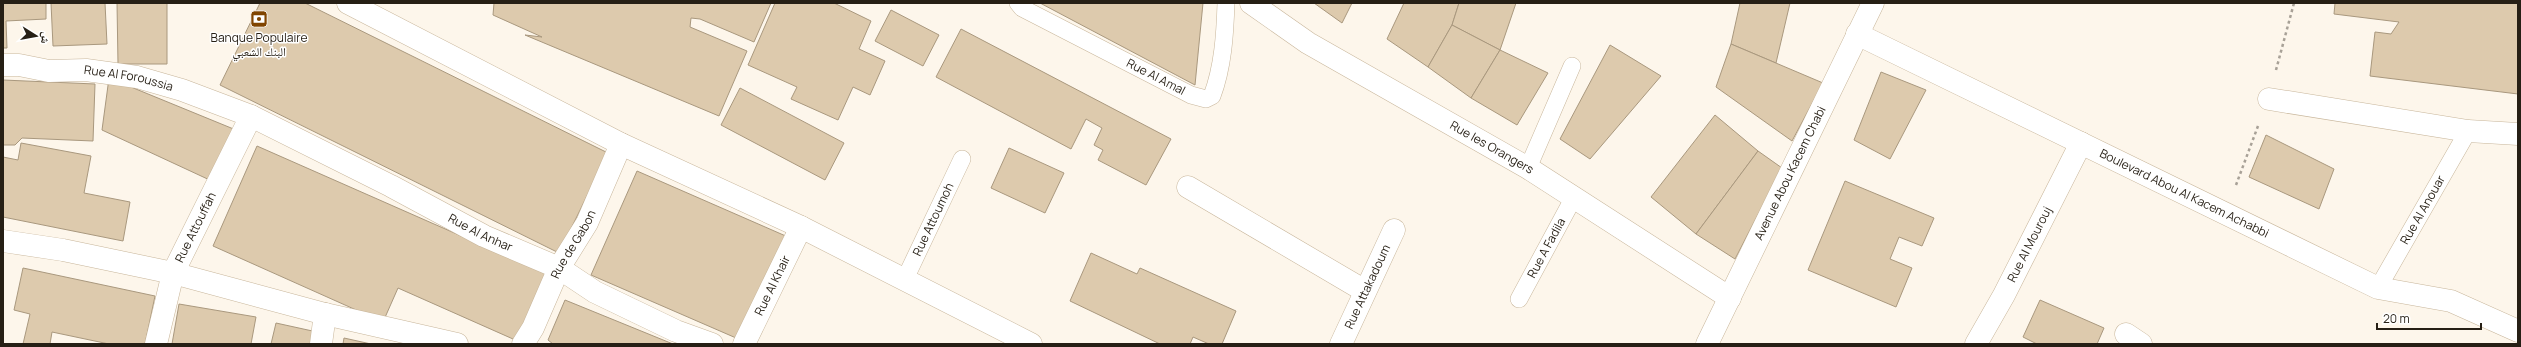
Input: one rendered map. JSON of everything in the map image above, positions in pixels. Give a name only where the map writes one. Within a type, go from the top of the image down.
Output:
[{"type":"street","points":[[348,3],[621,144],[801,227],[905,279],[1006,338],[1031,344]]},
{"type":"street","name":"Rue les Orangers","points":[[1252,3],[1308,43],[1528,168],[1730,298]]},
{"type":"street","name":"Avenue Abou Kacem Chabi","points":[[1707,344],[1873,3]]},
{"type":"street","name":"Boulevard Abou Al Kacem Achabbi","points":[[1857,34],[2225,212],[2378,288],[2451,301],[2518,331]]},
{"type":"street","name":"Rue Al Foroussia","points":[[3,65],[19,64],[48,71],[86,70],[137,77],[182,90],[251,116]]},
{"type":"street","points":[[2269,98],[2468,131],[2518,134]]},
{"type":"street","name":"Rue Al Anhar","points":[[251,116],[391,186],[484,236],[559,268],[595,292],[676,331],[712,344]]},
{"type":"street","name":"Rue Attouffah","points":[[156,344],[173,273],[251,116]]},
{"type":"street","name":"Rue Al Mourouj","points":[[1976,344],[2004,295],[2081,143]]},
{"type":"street","name":"Rue de Gabon","points":[[523,344],[533,328],[559,268],[587,223],[621,144]]},
{"type":"street","points":[[1188,187],[1365,291]]},
{"type":"street","name":"Rue Al Khair","points":[[744,344],[801,227]]},
{"type":"street","name":"Rue Attakadoum","points":[[1340,344],[1394,230]]},
{"type":"street","points":[[3,245],[63,250],[173,273],[325,314],[457,344]]},
{"type":"street","points":[[320,344],[325,314]]},
{"type":"lane","name":"Rue Al Amal","points":[[1018,3],[1022,8],[1113,56],[1191,95],[1206,99],[1212,96],[1217,81],[1225,32],[1226,3]]},
{"type":"lane","points":[[1528,168],[1572,66]]},
{"type":"lane","name":"Rue Al Anouar","points":[[2378,288],[2468,131]]},
{"type":"lane","name":"Rue Attoumoh","points":[[905,279],[962,159]]},
{"type":"lane","name":"Rue A Fadila","points":[[1519,299],[1574,197]]},
{"type":"building","points":[[3,3],[46,3],[46,19],[6,21],[7,48],[3,48]]},
{"type":"building","points":[[51,3],[105,3],[107,44],[53,46]]},
{"type":"building","points":[[117,3],[167,3],[167,64],[118,64]]},
{"type":"building","points":[[260,3],[305,3],[608,153],[559,253],[220,85]]},
{"type":"building","points":[[494,3],[771,3],[754,42],[700,19],[691,18],[690,27],[747,51],[719,116],[525,35],[542,37],[493,15]]},
{"type":"building","points":[[775,3],[834,3],[871,21],[859,49],[885,61],[870,95],[853,87],[838,120],[791,99],[797,87],[748,65]]},
{"type":"building","points":[[1040,3],[1203,3],[1195,85]]},
{"type":"building","points":[[1314,3],[1352,3],[1342,23]]},
{"type":"building","points":[[1404,3],[1459,3],[1452,25],[1428,67],[1387,39]]},
{"type":"building","points":[[1459,3],[1516,3],[1500,50],[1452,25]]},
{"type":"building","points":[[1740,3],[1790,3],[1776,63],[1731,44]]},
{"type":"building","points":[[2335,3],[2518,3],[2518,94],[2370,76],[2375,32],[2391,34],[2399,22],[2334,14]]},
{"type":"building","points":[[891,10],[939,35],[923,66],[875,41]]},
{"type":"building","points":[[1452,25],[1500,50],[1471,98],[1428,67]]},
{"type":"building","points":[[961,29],[1171,139],[1146,185],[1098,160],[1103,150],[1094,145],[1102,128],[1086,119],[1071,149],[936,77]]},
{"type":"building","points":[[1731,44],[1823,83],[1792,141],[1716,87]]},
{"type":"building","points":[[1610,45],[1661,76],[1590,159],[1560,139]]},
{"type":"building","points":[[1500,50],[1548,73],[1517,125],[1471,98]]},
{"type":"building","points":[[1881,72],[1926,90],[1890,159],[1854,140]]},
{"type":"building","points":[[109,78],[236,130],[214,182],[102,130]]},
{"type":"building","points":[[3,80],[95,84],[93,141],[22,138],[15,145],[3,145]]},
{"type":"building","points":[[740,88],[844,143],[825,180],[721,125]]},
{"type":"building","points":[[1715,115],[1758,151],[1696,234],[1651,197]]},
{"type":"building","points":[[2266,135],[2334,169],[2319,209],[2249,177]]},
{"type":"building","points":[[21,143],[91,156],[84,193],[130,202],[123,241],[3,217],[3,157],[18,160]]},
{"type":"building","points":[[257,146],[552,276],[522,343],[398,288],[383,322],[213,246]]},
{"type":"building","points":[[1009,148],[1064,173],[1045,213],[991,188]]},
{"type":"building","points":[[1758,151],[1782,168],[1735,259],[1696,234]]},
{"type":"building","points":[[637,171],[788,237],[743,341],[591,275]]},
{"type":"building","points":[[1845,181],[1934,218],[1922,246],[1899,237],[1890,259],[1912,268],[1896,307],[1808,270]]},
{"type":"building","points":[[1091,253],[1137,274],[1140,268],[1236,311],[1222,344],[1209,344],[1193,337],[1190,344],[1160,344],[1070,301]]},
{"type":"building","points":[[23,268],[155,296],[145,344],[109,344],[52,332],[50,344],[23,344],[30,314],[14,310]]},
{"type":"building","points":[[565,300],[673,344],[553,344],[548,340]]},
{"type":"building","points":[[2040,300],[2104,328],[2097,344],[2037,344],[2023,337]]},
{"type":"building","points":[[179,304],[256,317],[251,344],[172,344]]},
{"type":"building","points":[[276,323],[317,332],[315,344],[271,344]]},
{"type":"building","points":[[344,338],[371,344],[343,344]]},
{"type":"place","name":"Banque Populaire البنك الشعبي","points":[[259,19]]}]
